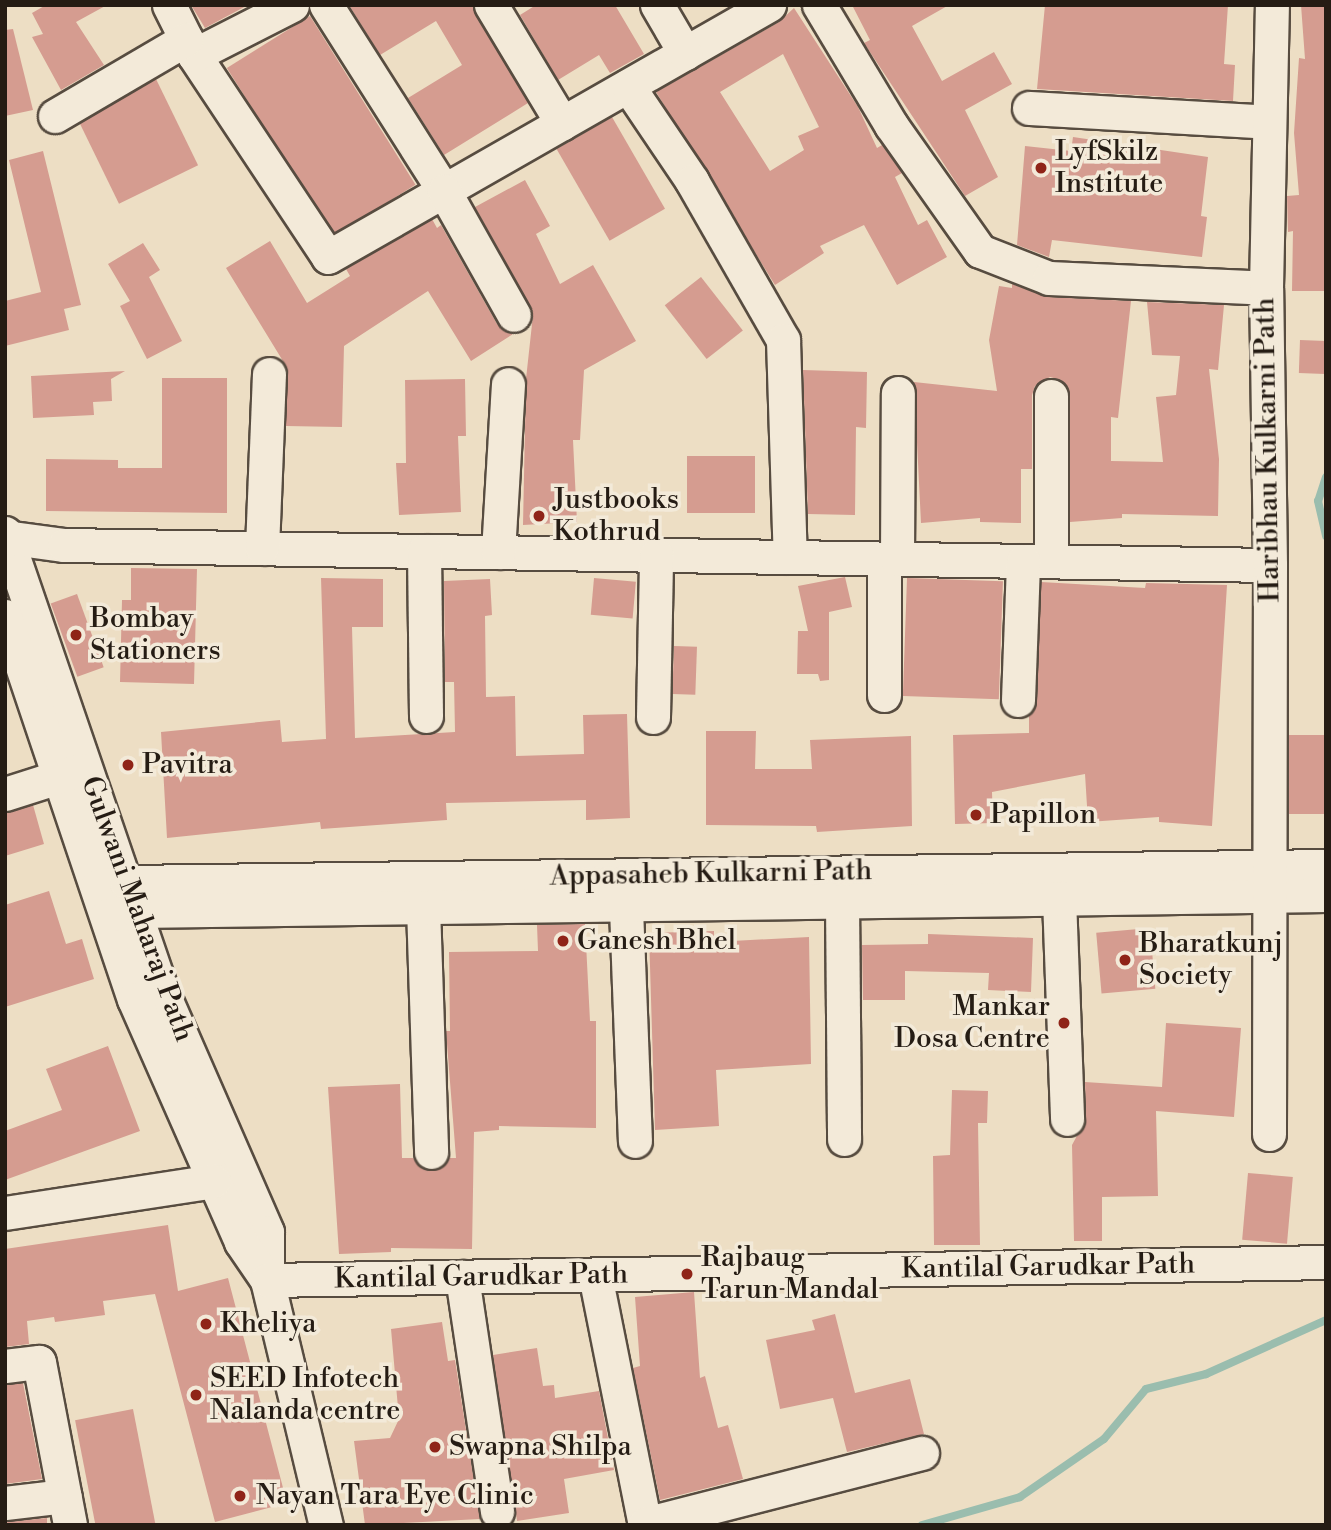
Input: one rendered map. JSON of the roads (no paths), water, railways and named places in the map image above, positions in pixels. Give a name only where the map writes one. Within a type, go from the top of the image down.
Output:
[{"type":"street","points":[[169,5],[190,47],[328,257],[769,5]]},
{"type":"street","points":[[55,116],[190,47],[292,5]]},
{"type":"street","points":[[326,5],[444,191],[514,315]]},
{"type":"street","points":[[491,5],[562,123]]},
{"type":"street","points":[[657,5],[685,53]]},
{"type":"street","points":[[819,5],[891,125],[980,251],[1049,278],[1266,288]]},
{"type":"street","name":"Haribhau Kulkarni Path","points":[[1269,1134],[1270,565],[1266,288],[1272,5]]},
{"type":"street","points":[[628,86],[692,181],[783,340],[790,557]]},
{"type":"street","points":[[1029,108],[1269,122]]},
{"type":"street","points":[[262,548],[269,374]]},
{"type":"street","points":[[498,552],[508,384]]},
{"type":"street","points":[[884,695],[898,393]]},
{"type":"street","points":[[1018,700],[1037,561],[1051,396]]},
{"type":"street","points":[[6,536],[64,545],[1270,565]]},
{"type":"street","name":"Gulwani Maharaj Path","points":[[6,536],[72,773]]},
{"type":"street","points":[[424,551],[426,716]]},
{"type":"street","points":[[653,717],[656,555]]},
{"type":"street","name":"Gulwani Maharaj Path","points":[[5,616],[72,773],[117,899],[268,1232],[267,1280],[326,1525]]},
{"type":"street","points":[[5,794],[72,773]]},
{"type":"street","name":"Appasaheb Kulkarni Path","points":[[117,899],[423,907],[625,889],[842,901],[1059,898],[1269,881],[1326,866]]},
{"type":"street","name":"Appasaheb Kulkarni Path","points":[[117,899],[1269,881],[1326,895]]},
{"type":"street","points":[[625,889],[635,1141]]},
{"type":"street","points":[[1059,898],[1068,1119]]},
{"type":"street","name":"Gulwani Maharaj Path","points":[[117,899],[134,999],[241,1242],[267,1280]]},
{"type":"street","points":[[842,901],[844,1139]]},
{"type":"street","points":[[423,907],[431,1152]]},
{"type":"street","points":[[5,1213],[214,1181]]},
{"type":"street","name":"Kantilal Garudkar Path","points":[[267,1280],[1321,1263]]},
{"type":"street","points":[[595,1275],[645,1524],[922,1453]]},
{"type":"street","points":[[462,1277],[497,1511]]},
{"type":"street","points":[[5,1366],[39,1362],[68,1510],[5,1503]]},
{"type":"waterway","points":[[1326,477],[1318,501],[1326,536]]},
{"type":"waterway","points":[[922,1525],[1020,1497],[1104,1439],[1146,1389],[1206,1374],[1326,1320]]},
{"type":"place","name":"LyfSkilz Institute","points":[[1041,168]]},
{"type":"place","name":"Justbooks Kothrud","points":[[539,516]]},
{"type":"place","name":"Bombay Stationers","points":[[76,635]]},
{"type":"place","name":"Pavitra","points":[[128,765]]},
{"type":"place","name":"Papillon","points":[[976,815]]},
{"type":"place","name":"Ganesh Bhel","points":[[563,941]]},
{"type":"place","name":"Bharatkunj Society","points":[[1125,960]]},
{"type":"place","name":"Mankar Dosa Centre","points":[[1064,1023]]},
{"type":"place","name":"Rajbaug Tarun Mandal","points":[[687,1274]]},
{"type":"place","name":"Kheliya","points":[[206,1324]]},
{"type":"place","name":"SEED Infotech Nalanda centre","points":[[196,1395]]},
{"type":"place","name":"Swapna Shilpa","points":[[435,1447]]},
{"type":"place","name":"Nayan Tara Eye Clinic","points":[[240,1496]]}]
